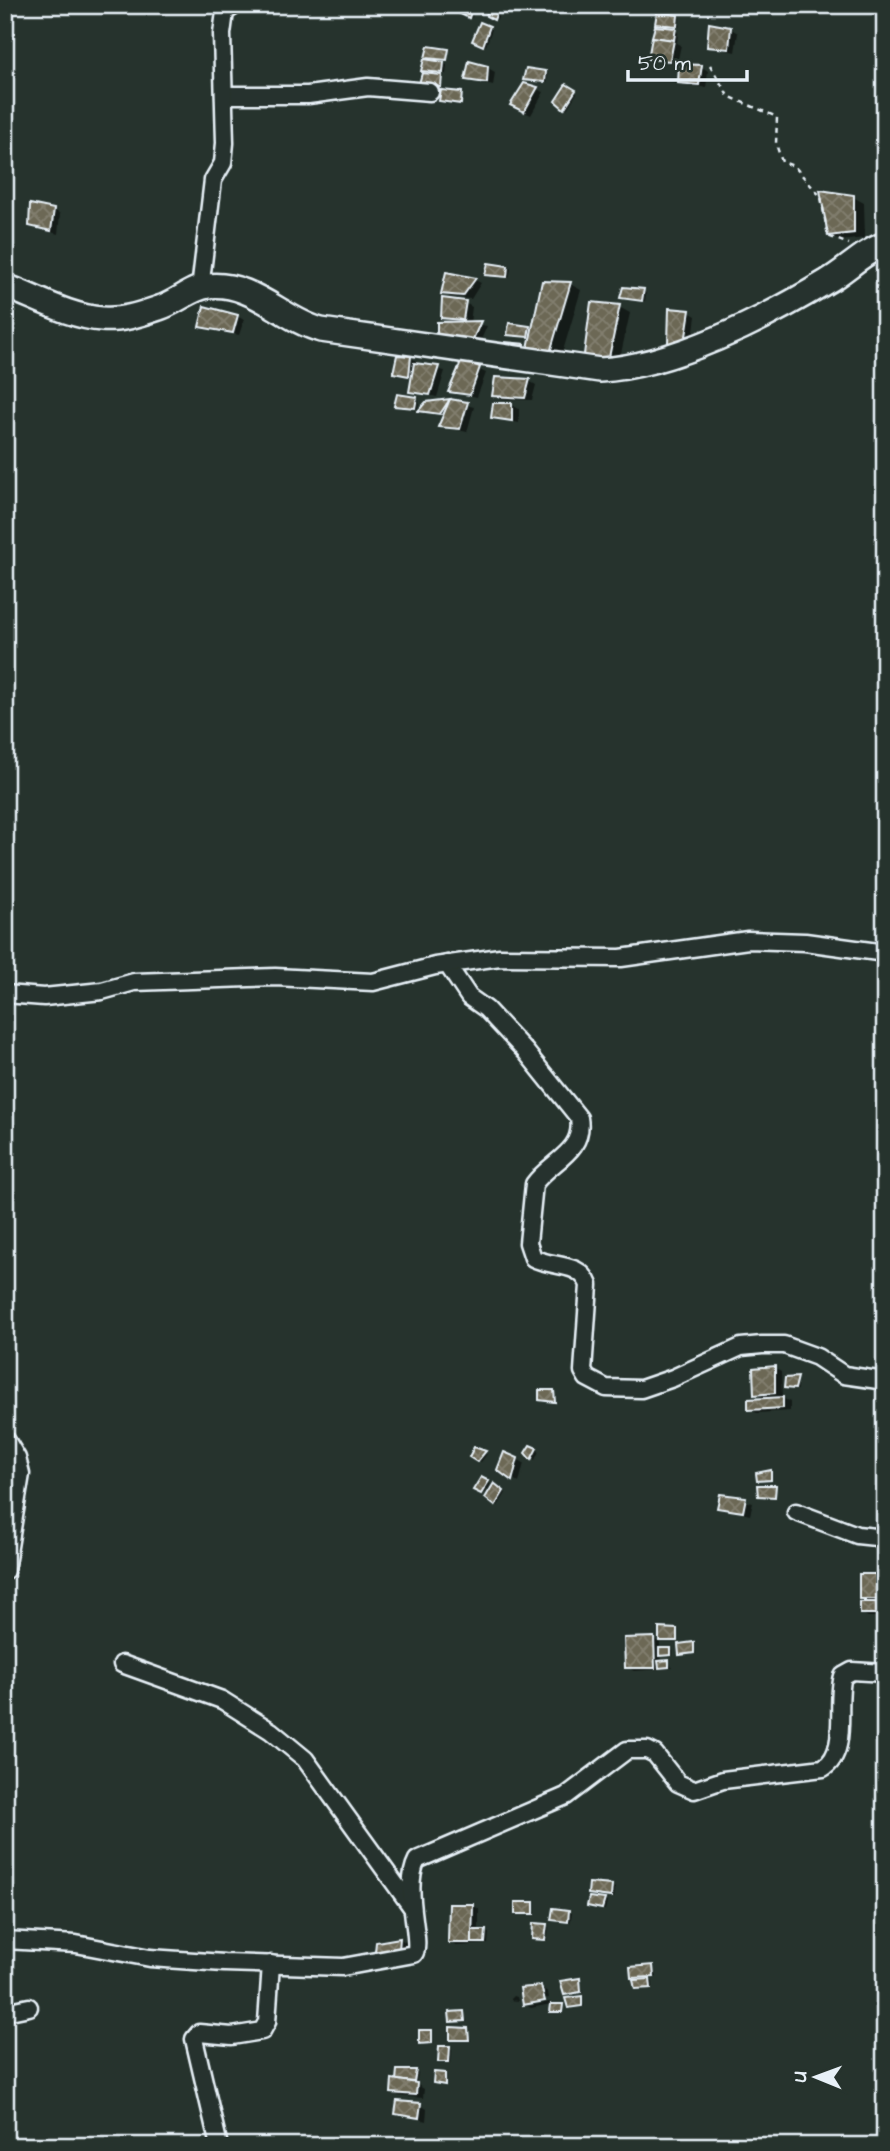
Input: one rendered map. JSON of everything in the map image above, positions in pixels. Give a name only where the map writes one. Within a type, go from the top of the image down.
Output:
[{"type":"street","points":[[200,289],[214,180],[223,163],[225,143],[222,34],[225,12],[236,5]]},
{"type":"street","points":[[225,95],[309,95],[368,87],[430,92]]},
{"type":"street","points":[[5,286],[103,320],[134,316],[166,306],[209,286],[232,289],[256,296],[277,306],[298,323],[321,330],[600,370],[621,369],[655,360],[750,324],[828,282],[885,244]]},
{"type":"street","points":[[5,993],[44,997],[102,991],[134,982],[211,979],[275,978],[373,982],[447,964],[500,957],[621,958],[748,940],[806,942],[885,953]]},
{"type":"street","points":[[447,964],[469,997],[486,1010],[526,1052],[579,1118],[581,1129],[573,1148],[534,1184],[528,1243],[533,1258],[571,1267],[586,1278],[589,1285],[582,1363],[587,1378],[606,1388],[640,1389],[673,1378],[741,1348],[784,1345],[817,1357],[844,1375],[885,1381]]},
{"type":"street","points":[[5,1438],[18,1458],[21,1474],[5,1571]]},
{"type":"street","points":[[796,1513],[857,1535],[885,1538]]},
{"type":"street","points":[[122,1664],[222,1700],[271,1731],[305,1759],[411,1906]]},
{"type":"street","points":[[5,1940],[76,1944],[150,1958],[271,1964],[343,1966],[414,1954],[418,1941],[411,1918],[412,1873],[417,1860],[566,1796],[627,1750],[647,1750],[655,1754],[678,1783],[694,1790],[723,1780],[823,1768],[831,1763],[837,1749],[843,1676],[852,1671],[885,1674]]},
{"type":"street","points":[[219,2146],[194,2039],[199,2033],[232,2036],[262,2031],[267,2022],[271,1964]]},
{"type":"street","points":[[5,2012],[29,2007]]},
{"type":"path","points":[[710,65],[727,96],[777,117],[776,144],[782,162],[794,166],[821,197],[828,236],[847,243],[864,256]]},
{"type":"building","points":[[460,5],[473,5],[469,18],[458,13]]},
{"type":"building","points":[[489,5],[499,6],[494,20],[486,16]]},
{"type":"building","points":[[657,12],[678,15],[677,26],[655,24]]},
{"type":"building","points":[[480,22],[490,26],[483,46],[472,41]]},
{"type":"building","points":[[709,23],[731,27],[729,49],[707,47]]},
{"type":"building","points":[[655,26],[676,28],[674,40],[652,37]]},
{"type":"building","points":[[652,37],[674,40],[670,61],[648,59]]},
{"type":"building","points":[[428,46],[449,49],[447,60],[425,58]]},
{"type":"building","points":[[424,59],[444,62],[443,73],[421,71]]},
{"type":"building","points":[[469,61],[488,66],[487,83],[465,80]]},
{"type":"building","points":[[679,64],[702,65],[699,85],[678,83]]},
{"type":"building","points":[[526,68],[546,71],[545,82],[523,80]]},
{"type":"building","points":[[422,73],[442,75],[441,87],[419,84]]},
{"type":"building","points":[[524,83],[538,87],[524,112],[510,105]]},
{"type":"building","points":[[566,84],[576,90],[564,109],[555,101]]},
{"type":"building","points":[[441,90],[462,92],[461,104],[439,101]]},
{"type":"building","points":[[820,190],[854,195],[854,233],[828,236]]},
{"type":"building","points":[[30,204],[54,209],[51,231],[29,226]]},
{"type":"building","points":[[488,263],[508,266],[507,277],[485,275]]},
{"type":"building","points":[[446,272],[476,278],[463,296],[441,294]]},
{"type":"building","points":[[542,281],[571,282],[549,356],[527,353]]},
{"type":"building","points":[[623,287],[644,289],[642,301],[620,298]]},
{"type":"building","points":[[442,298],[466,301],[463,320],[441,318]]},
{"type":"building","points":[[591,302],[620,305],[608,362],[583,362]]},
{"type":"building","points":[[204,306],[238,315],[233,333],[199,327]]},
{"type":"building","points":[[669,308],[690,310],[685,343],[668,343]]},
{"type":"building","points":[[481,321],[470,346],[437,339],[437,322]]},
{"type":"building","points":[[509,323],[530,326],[528,337],[507,335]]},
{"type":"building","points":[[505,342],[525,344],[524,356],[502,353]]},
{"type":"building","points":[[397,355],[411,356],[409,376],[393,373]]},
{"type":"building","points":[[462,360],[480,367],[470,395],[448,392]]},
{"type":"building","points":[[414,363],[439,366],[430,395],[409,392]]},
{"type":"building","points":[[495,377],[530,379],[525,398],[492,396]]},
{"type":"building","points":[[397,394],[417,397],[415,408],[394,406]]},
{"type":"building","points":[[450,399],[468,402],[460,429],[438,427]]},
{"type":"building","points":[[450,399],[440,414],[418,411],[426,402]]},
{"type":"building","points":[[493,403],[512,403],[512,421],[491,418]]},
{"type":"building","points":[[775,1366],[775,1393],[754,1395],[753,1368]]},
{"type":"building","points":[[798,1377],[795,1389],[784,1388],[785,1378]]},
{"type":"building","points":[[539,1390],[554,1390],[555,1402],[539,1400]]},
{"type":"building","points":[[783,1397],[783,1408],[748,1410],[748,1399]]},
{"type":"building","points":[[530,1445],[537,1448],[531,1460],[525,1453]]},
{"type":"building","points":[[474,1447],[486,1451],[477,1462],[469,1457]]},
{"type":"building","points":[[504,1452],[518,1458],[512,1481],[497,1470]]},
{"type":"building","points":[[771,1470],[771,1480],[757,1481],[756,1473]]},
{"type":"building","points":[[481,1477],[489,1481],[481,1494],[473,1490]]},
{"type":"building","points":[[494,1483],[504,1491],[495,1506],[485,1498]]},
{"type":"building","points":[[757,1485],[776,1485],[775,1497],[758,1496]]},
{"type":"building","points":[[720,1494],[746,1497],[743,1512],[717,1508]]},
{"type":"building","points":[[859,1574],[884,1574],[885,1599],[859,1599]]},
{"type":"building","points":[[860,1602],[885,1602],[885,1614],[860,1614]]},
{"type":"building","points":[[659,1628],[677,1629],[677,1641],[659,1641]]},
{"type":"building","points":[[654,1637],[655,1668],[625,1668],[624,1638]]},
{"type":"building","points":[[694,1642],[694,1653],[679,1655],[678,1644]]},
{"type":"building","points":[[659,1648],[671,1648],[671,1655],[659,1656]]},
{"type":"building","points":[[669,1660],[669,1667],[659,1668],[658,1661]]},
{"type":"building","points":[[589,1883],[612,1885],[611,1897],[588,1894]]},
{"type":"building","points":[[589,1897],[605,1899],[602,1909],[587,1906]]},
{"type":"building","points":[[515,1902],[534,1902],[534,1914],[515,1914]]},
{"type":"building","points":[[449,1904],[473,1904],[472,1943],[448,1943]]},
{"type":"building","points":[[553,1908],[569,1910],[568,1922],[551,1920]]},
{"type":"building","points":[[533,1923],[547,1924],[545,1940],[532,1939]]},
{"type":"building","points":[[472,1930],[486,1930],[485,1943],[472,1943]]},
{"type":"building","points":[[400,1938],[399,1950],[375,1952],[376,1942]]},
{"type":"building","points":[[653,1965],[654,1977],[631,1978],[630,1967]]},
{"type":"building","points":[[580,1978],[581,1992],[564,1995],[560,1981]]},
{"type":"building","points":[[650,1979],[651,1988],[635,1989],[633,1980]]},
{"type":"building","points":[[541,1986],[545,2001],[523,2005],[520,1988]]},
{"type":"building","points":[[582,1996],[582,2006],[568,2008],[565,1998]]},
{"type":"building","points":[[551,2004],[563,2004],[562,2012],[550,2012]]},
{"type":"building","points":[[464,2011],[465,2021],[450,2022],[449,2012]]},
{"type":"building","points":[[450,2027],[468,2028],[469,2040],[450,2040]]},
{"type":"building","points":[[419,2030],[432,2030],[432,2043],[419,2044]]},
{"type":"building","points":[[439,2046],[450,2046],[449,2062],[438,2062]]},
{"type":"building","points":[[397,2070],[416,2070],[414,2082],[396,2080]]},
{"type":"building","points":[[434,2072],[445,2073],[445,2085],[433,2083]]},
{"type":"building","points":[[392,2079],[417,2083],[416,2095],[391,2093]]},
{"type":"building","points":[[397,2101],[421,2103],[419,2118],[395,2114]]}]
